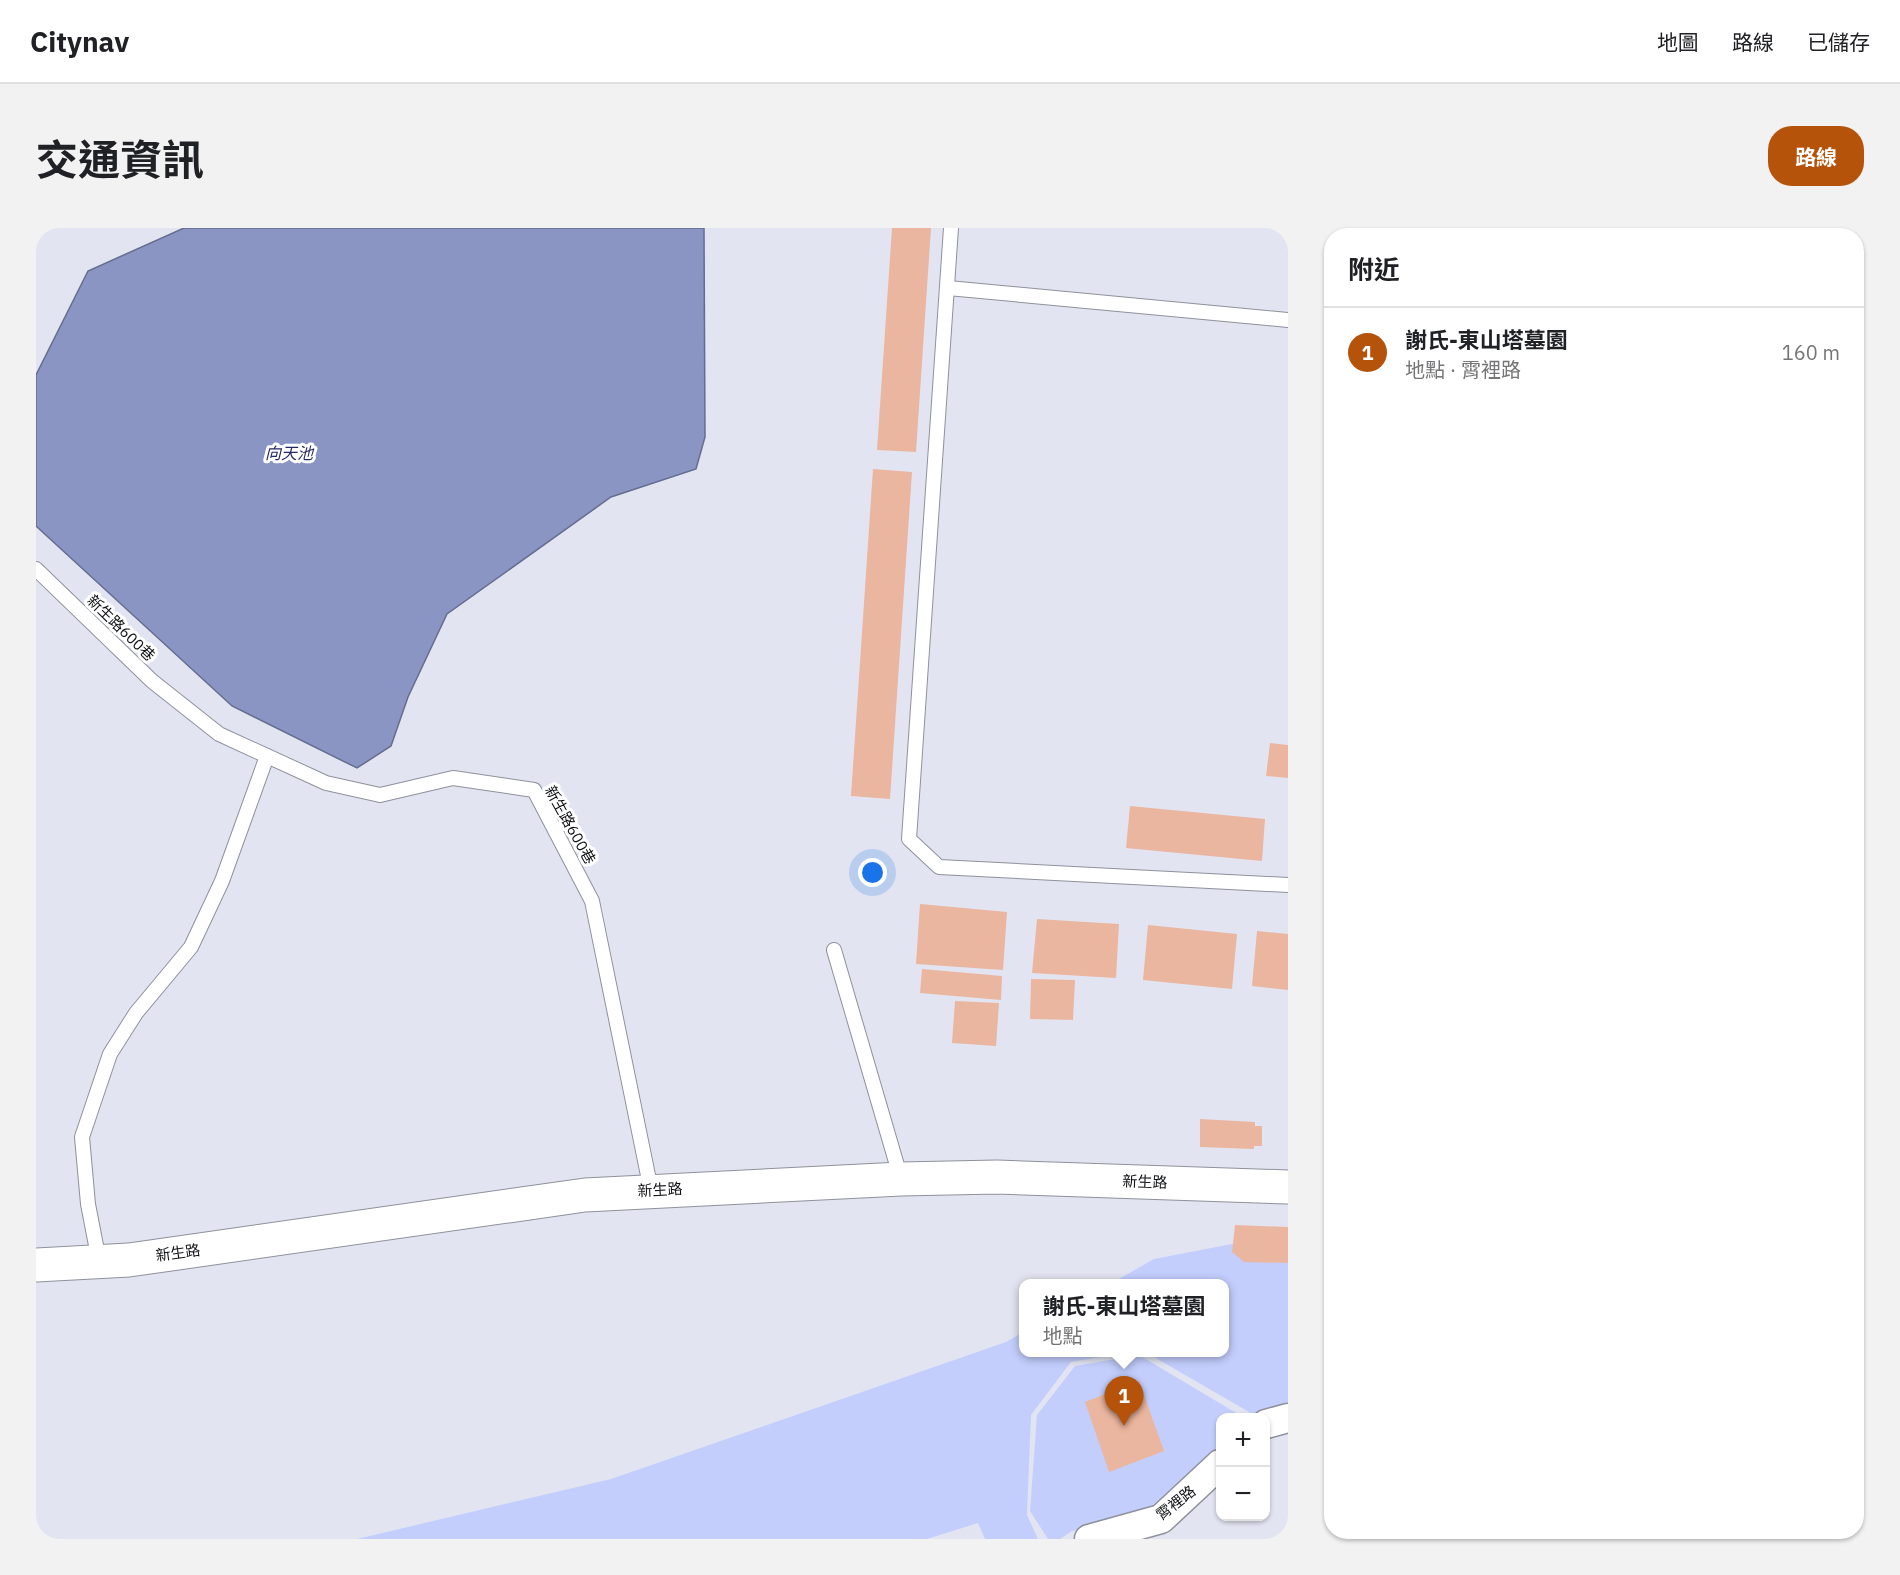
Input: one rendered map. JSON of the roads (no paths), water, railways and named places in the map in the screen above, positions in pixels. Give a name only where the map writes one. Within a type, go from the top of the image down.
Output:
[{"type":"street","name":"新生路","points":[[36,1265],[129,1260],[585,1195],[651,1190],[998,1177],[1288,1187]]},
{"type":"street","points":[[1270,1423],[1288,1418]]},
{"type":"street","name":"霄裡路","points":[[1089,1539],[1161,1519],[1218,1467]]},
{"type":"lane","points":[[951,228],[909,839],[939,867],[1288,885]]},
{"type":"lane","points":[[948,288],[1288,320]]},
{"type":"lane","name":"新生路600巷","points":[[36,568],[152,681],[219,734],[326,783],[380,795],[453,778],[534,790],[592,901],[651,1190]]},
{"type":"lane","points":[[99,1261],[88,1204],[82,1137],[110,1054],[136,1013],[191,947],[222,881],[267,756]]},
{"type":"lane","points":[[834,950],[901,1179]]},
{"type":"water","name":"向天池","points":[[184,228],[704,228],[705,437],[696,469],[611,497],[447,614],[408,697],[391,746],[357,768],[232,706],[36,526],[36,375],[88,271]]},
{"type":"place","name":"謝氏-東山塔墓園","points":[[1124,1426]]}]
